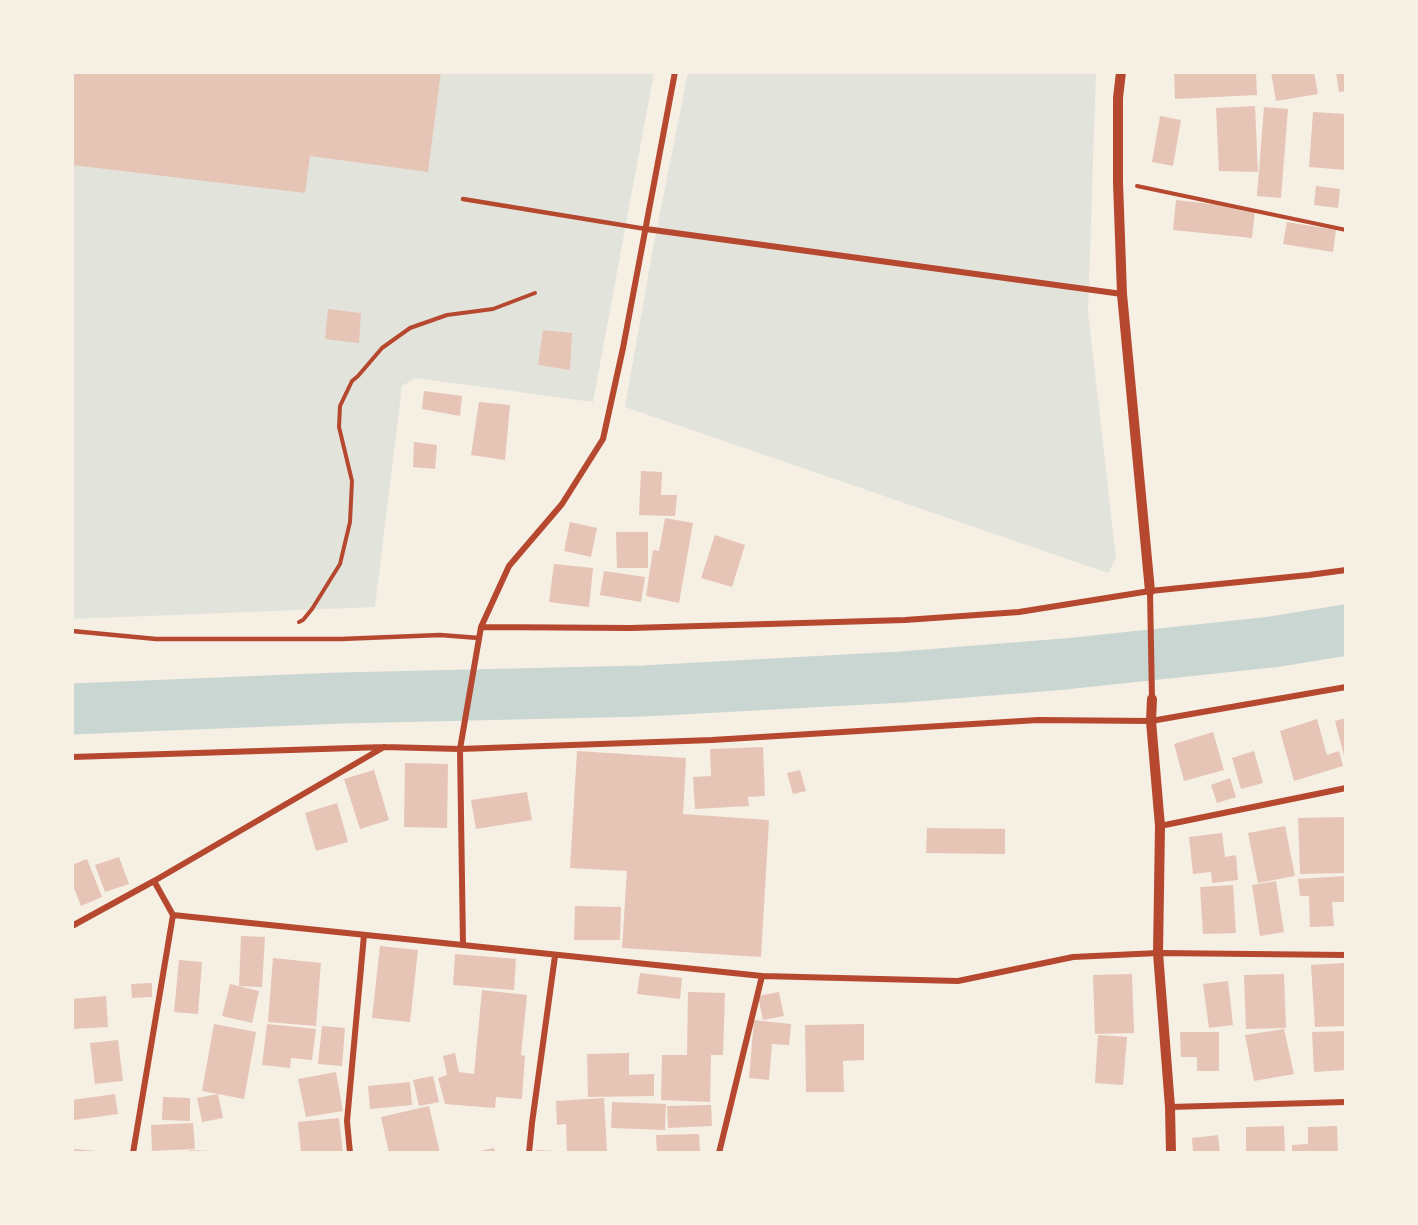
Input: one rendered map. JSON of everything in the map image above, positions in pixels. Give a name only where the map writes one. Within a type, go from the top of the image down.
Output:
[{"type":"street","points":[[463,945],[460,749],[481,627],[509,566],[562,504],[603,439],[675,72]]},
{"type":"street","points":[[1121,72],[1118,98],[1118,182],[1122,294],[1150,591],[1151,721],[1160,826],[1158,953],[1172,1153]]},
{"type":"street","points":[[646,229],[1122,294]]},
{"type":"street","points":[[481,627],[631,628],[905,620],[1019,612],[1150,591],[1346,570]]},
{"type":"street","points":[[72,757],[384,747],[460,749],[712,740],[1038,720],[1151,721],[1346,687]]},
{"type":"street","points":[[72,926],[384,747]]},
{"type":"street","points":[[1160,826],[1346,788]]},
{"type":"street","points":[[133,1153],[173,915],[154,881]]},
{"type":"street","points":[[173,915],[762,976],[958,981],[1073,957],[1158,953],[1346,955]]},
{"type":"street","points":[[350,1153],[347,1121],[364,935]]},
{"type":"street","points":[[530,1153],[555,956]]},
{"type":"street","points":[[719,1153],[762,976]]},
{"type":"street","points":[[1170,1107],[1346,1102]]},
{"type":"lane","points":[[464,199],[646,229]]},
{"type":"lane","points":[[72,631],[156,639],[341,639],[440,635],[479,638]]},
{"type":"path","points":[[1118,182],[1346,231]]},
{"type":"path","points":[[263,640],[303,620],[340,564],[350,522],[352,481],[339,427],[340,406],[352,381],[382,348],[410,328],[447,315],[493,309],[535,293]]},
{"type":"shaded area","points":[[72,72],[654,72],[593,402],[416,378],[402,386],[375,607],[72,619]]},
{"type":"shaded area","points":[[688,72],[1096,72],[1088,312],[1116,558],[1108,573],[625,407],[653,248]]},
{"type":"building","points":[[72,72],[441,72],[428,172],[310,156],[305,193],[72,165]]},
{"type":"building","points":[[1174,72],[1256,72],[1257,95],[1175,99]]},
{"type":"building","points":[[1271,72],[1314,72],[1318,94],[1276,101]]},
{"type":"building","points":[[1336,72],[1346,72],[1346,91],[1339,92]]},
{"type":"building","points":[[1255,106],[1258,172],[1219,171],[1216,108]]},
{"type":"building","points":[[1264,107],[1288,109],[1281,198],[1257,196]]},
{"type":"building","points":[[1313,112],[1346,114],[1346,170],[1309,167]]},
{"type":"building","points":[[1160,116],[1181,120],[1173,166],[1152,162]]},
{"type":"building","points":[[1316,186],[1340,189],[1338,208],[1314,205]]},
{"type":"building","points":[[1176,200],[1255,209],[1252,238],[1173,230]]},
{"type":"building","points":[[1287,222],[1336,230],[1333,252],[1283,244]]},
{"type":"building","points":[[328,309],[361,313],[359,343],[325,339]]},
{"type":"building","points":[[543,330],[572,333],[570,370],[538,365]]},
{"type":"building","points":[[424,391],[462,396],[460,416],[422,409]]},
{"type":"building","points":[[479,402],[510,405],[505,460],[471,455]]},
{"type":"building","points":[[414,442],[437,445],[435,469],[413,467]]},
{"type":"building","points":[[641,471],[662,472],[661,495],[677,495],[675,516],[639,515]]},
{"type":"building","points":[[665,518],[693,523],[679,603],[646,596],[653,550],[659,551]]},
{"type":"building","points":[[570,522],[597,528],[591,557],[564,551]]},
{"type":"building","points":[[616,532],[648,532],[648,568],[617,568]]},
{"type":"building","points":[[715,535],[745,545],[732,587],[701,578]]},
{"type":"building","points":[[554,564],[593,568],[589,607],[549,602]]},
{"type":"building","points":[[604,571],[645,577],[641,602],[600,595]]},
{"type":"building","points":[[1346,718],[1346,759],[1345,759],[1335,721]]},
{"type":"building","points":[[1317,719],[1327,755],[1339,751],[1343,766],[1294,781],[1280,731]]},
{"type":"building","points":[[1213,732],[1224,770],[1184,781],[1174,744]]},
{"type":"building","points":[[763,747],[765,796],[748,797],[749,806],[695,809],[693,777],[711,776],[710,749]]},
{"type":"building","points":[[577,751],[686,758],[683,814],[769,820],[761,957],[622,948],[627,871],[570,868]]},
{"type":"building","points":[[1254,751],[1263,783],[1241,789],[1232,758]]},
{"type":"building","points":[[405,763],[448,764],[447,828],[404,827]]},
{"type":"building","points":[[374,770],[389,820],[360,829],[344,779]]},
{"type":"building","points":[[800,770],[806,791],[793,794],[787,773]]},
{"type":"building","points":[[1230,778],[1236,797],[1217,803],[1211,785]]},
{"type":"building","points":[[527,792],[532,820],[476,829],[471,800]]},
{"type":"building","points":[[337,803],[348,842],[316,851],[305,813]]},
{"type":"building","points":[[1346,817],[1346,873],[1300,874],[1298,818]]},
{"type":"building","points":[[1285,826],[1295,876],[1258,883],[1248,833]]},
{"type":"building","points":[[927,828],[1005,829],[1005,854],[926,853]]},
{"type":"building","points":[[1222,833],[1225,857],[1236,855],[1238,880],[1212,883],[1211,872],[1193,874],[1189,837]]},
{"type":"building","points":[[119,857],[129,884],[105,892],[95,865]]},
{"type":"building","points":[[87,859],[102,897],[81,906],[72,883],[72,865]]},
{"type":"building","points":[[1346,876],[1346,902],[1332,902],[1334,926],[1310,927],[1309,896],[1300,896],[1298,879]]},
{"type":"building","points":[[1276,881],[1284,932],[1260,936],[1252,885]]},
{"type":"building","points":[[1233,885],[1236,933],[1203,934],[1200,887]]},
{"type":"building","points":[[575,906],[621,907],[620,940],[574,940]]},
{"type":"building","points":[[241,936],[265,937],[262,987],[239,986]]},
{"type":"building","points":[[380,946],[418,950],[410,1022],[372,1018]]},
{"type":"building","points":[[455,954],[516,959],[514,990],[453,985]]},
{"type":"building","points":[[273,958],[321,963],[316,1026],[268,1022]]},
{"type":"building","points":[[179,960],[202,962],[198,1014],[174,1012]]},
{"type":"building","points":[[1344,963],[1346,1026],[1315,1027],[1311,965]]},
{"type":"building","points":[[640,973],[682,978],[680,999],[637,994]]},
{"type":"building","points":[[1132,974],[1134,1033],[1095,1034],[1093,975]]},
{"type":"building","points":[[1284,974],[1286,1028],[1246,1029],[1244,975]]},
{"type":"building","points":[[1228,981],[1233,1025],[1209,1028],[1203,984]]},
{"type":"building","points":[[152,983],[152,997],[132,998],[131,984]]},
{"type":"building","points":[[230,984],[259,991],[252,1023],[222,1016]]},
{"type":"building","points":[[482,990],[527,995],[521,1055],[525,1056],[522,1099],[496,1097],[495,1108],[445,1104],[438,1078],[447,1075],[443,1056],[455,1053],[459,1072],[474,1074]]},
{"type":"building","points":[[688,992],[725,993],[723,1055],[711,1055],[710,1102],[661,1100],[662,1055],[687,1055]]},
{"type":"building","points":[[779,992],[784,1016],[763,1020],[758,996]]},
{"type":"building","points":[[106,996],[108,1027],[72,1029],[72,999]]},
{"type":"building","points":[[754,1020],[791,1024],[789,1045],[772,1044],[769,1080],[749,1078]]},
{"type":"building","points":[[214,1024],[256,1032],[244,1099],[202,1091]]},
{"type":"building","points":[[267,1024],[316,1029],[312,1060],[291,1058],[290,1068],[262,1065]]},
{"type":"building","points":[[864,1024],[864,1060],[843,1061],[844,1092],[806,1092],[805,1025]]},
{"type":"building","points":[[322,1026],[345,1028],[342,1066],[318,1064]]},
{"type":"building","points":[[1284,1029],[1294,1074],[1254,1081],[1245,1035]]},
{"type":"building","points":[[1346,1031],[1346,1070],[1314,1072],[1312,1032]]},
{"type":"building","points":[[1180,1032],[1219,1032],[1219,1071],[1197,1071],[1197,1057],[1181,1057]]},
{"type":"building","points":[[1098,1035],[1127,1037],[1123,1085],[1095,1083]]},
{"type":"building","points":[[118,1040],[123,1081],[95,1084],[90,1043]]},
{"type":"building","points":[[629,1053],[629,1075],[654,1074],[654,1096],[588,1097],[587,1054]]},
{"type":"building","points":[[336,1072],[343,1111],[306,1117],[298,1079]]},
{"type":"building","points":[[433,1076],[439,1102],[419,1106],[413,1080]]},
{"type":"building","points":[[410,1082],[412,1105],[370,1109],[368,1086]]},
{"type":"building","points":[[115,1094],[118,1114],[74,1120],[72,1100]]},
{"type":"building","points":[[218,1094],[223,1118],[202,1122],[197,1098]]},
{"type":"building","points":[[163,1097],[190,1098],[190,1121],[162,1120]]},
{"type":"building","points":[[604,1098],[607,1152],[567,1153],[566,1124],[557,1125],[556,1101]]},
{"type":"building","points":[[612,1102],[666,1104],[665,1130],[611,1128]]},
{"type":"building","points":[[711,1105],[712,1126],[668,1128],[667,1106]]},
{"type":"building","points":[[429,1106],[440,1153],[389,1153],[381,1117]]},
{"type":"building","points":[[339,1118],[343,1153],[301,1153],[298,1122]]},
{"type":"building","points":[[193,1123],[195,1149],[152,1151],[151,1125]]},
{"type":"building","points":[[1284,1126],[1285,1153],[1246,1153],[1246,1127]]},
{"type":"building","points":[[1337,1126],[1338,1153],[1292,1153],[1292,1145],[1308,1144],[1308,1127]]},
{"type":"building","points":[[699,1134],[700,1153],[657,1153],[656,1135]]},
{"type":"building","points":[[1218,1135],[1220,1153],[1193,1153],[1192,1138]]},
{"type":"building","points":[[494,1148],[495,1153],[476,1153],[476,1152]]},
{"type":"building","points":[[73,1149],[98,1151],[98,1153],[72,1153]]},
{"type":"building","points":[[189,1150],[213,1151],[213,1153],[189,1153]]},
{"type":"building","points":[[536,1150],[557,1151],[557,1153],[536,1153]]},
{"type":"waterway","points":[[72,709],[341,698],[643,691],[902,677],[1065,664],[1272,642],[1346,630]]}]
